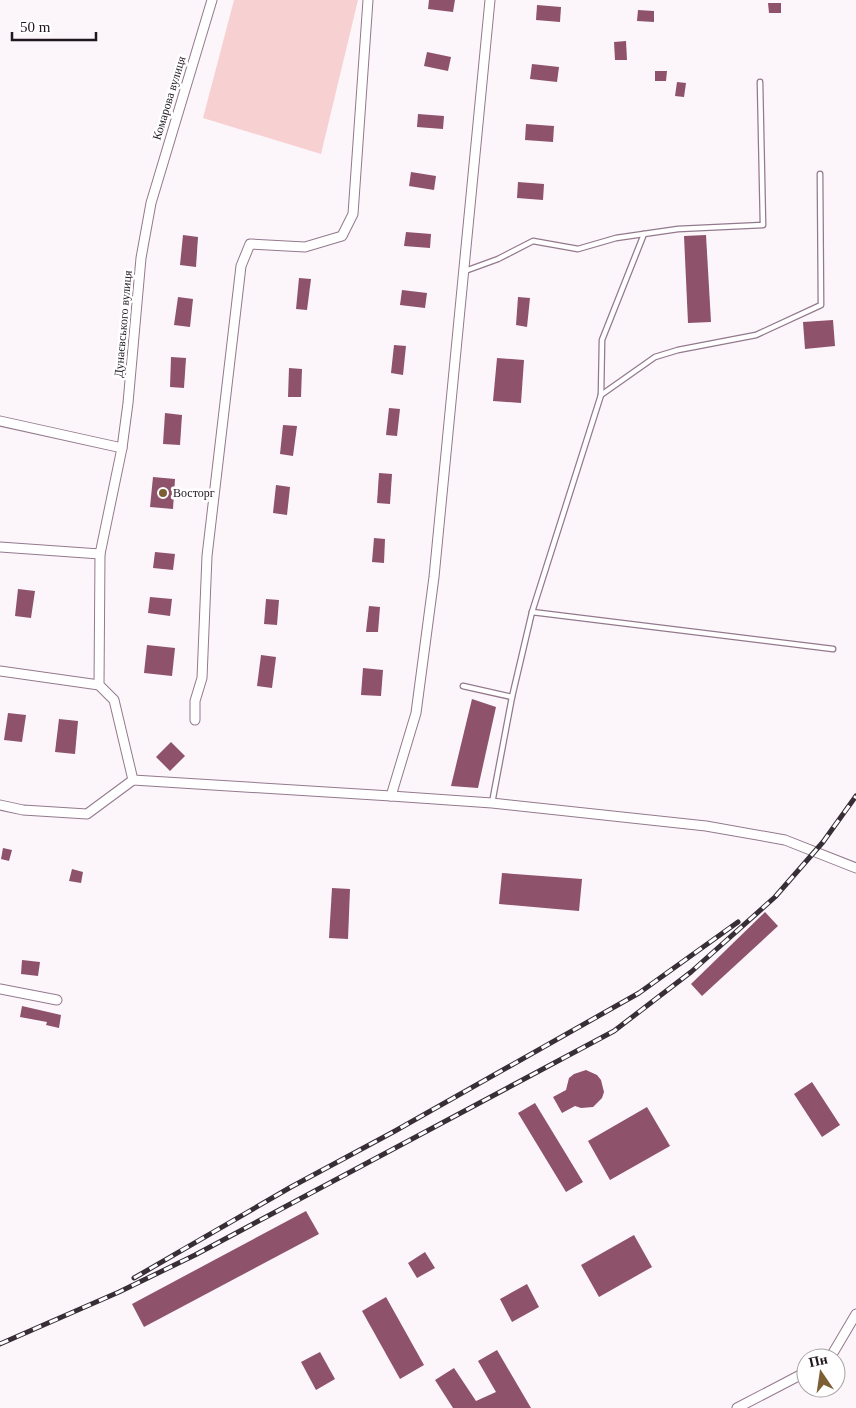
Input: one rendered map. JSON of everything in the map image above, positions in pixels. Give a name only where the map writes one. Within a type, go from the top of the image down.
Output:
[{"type":"street","name":"Комарова вулиця","points":[[152,202],[212,0]]},
{"type":"street","points":[[195,720],[195,701],[202,678],[207,556],[241,266],[250,244],[305,247],[342,236],[353,214],[368,0]]},
{"type":"street","points":[[391,796],[416,713],[434,577],[490,0]]},
{"type":"street","name":"Дунаєвського вулиця","points":[[99,685],[100,554],[122,448],[141,258],[152,202]]},
{"type":"street","points":[[0,421],[122,448]]},
{"type":"street","points":[[0,547],[100,554]]},
{"type":"street","points":[[0,671],[99,685],[114,700],[133,780]]},
{"type":"street","points":[[0,806],[23,810],[87,814],[133,780],[492,803],[706,826],[785,840],[856,868]]},
{"type":"street","points":[[0,989],[57,1000]]},
{"type":"street","points":[[836,1348],[856,1314]]},
{"type":"street","points":[[737,1408],[796,1377]]},
{"type":"lane","points":[[465,271],[498,259],[533,241],[578,249],[616,238],[678,229],[763,225],[760,82]]},
{"type":"lane","points":[[601,394],[655,357],[678,350],[756,335],[821,305],[820,174]]},
{"type":"lane","points":[[492,803],[512,698],[532,612],[601,394],[602,340],[644,234]]},
{"type":"lane","points":[[532,612],[833,649]]},
{"type":"lane","points":[[463,686],[512,698]]},
{"type":"shaded area","points":[[234,0],[358,0],[321,154],[203,118]]},
{"type":"building","points":[[429,0],[455,0],[453,12],[428,9]]},
{"type":"building","points":[[768,3],[781,3],[781,13],[769,13]]},
{"type":"building","points":[[537,5],[561,7],[560,22],[536,20]]},
{"type":"building","points":[[638,10],[654,11],[654,22],[637,21]]},
{"type":"building","points":[[626,41],[627,60],[615,60],[614,42]]},
{"type":"building","points":[[427,52],[451,57],[448,71],[424,66]]},
{"type":"building","points":[[532,64],[559,67],[557,82],[530,79]]},
{"type":"building","points":[[655,71],[667,71],[666,81],[655,81]]},
{"type":"building","points":[[677,82],[686,83],[684,97],[675,96]]},
{"type":"building","points":[[418,114],[444,116],[443,129],[417,127]]},
{"type":"building","points":[[526,124],[554,126],[553,142],[525,140]]},
{"type":"building","points":[[411,172],[436,176],[434,190],[409,186]]},
{"type":"building","points":[[518,182],[544,184],[543,200],[517,198]]},
{"type":"building","points":[[406,232],[431,234],[430,248],[404,246]]},
{"type":"building","points":[[183,235],[198,237],[196,267],[180,265]]},
{"type":"building","points":[[706,235],[711,322],[688,323],[684,236]]},
{"type":"building","points":[[299,278],[311,279],[307,310],[296,309]]},
{"type":"building","points":[[402,290],[427,293],[425,308],[400,305]]},
{"type":"building","points":[[178,297],[193,299],[190,327],[174,325]]},
{"type":"building","points":[[518,297],[530,298],[527,327],[516,325]]},
{"type":"building","points":[[833,320],[835,346],[805,349],[803,322]]},
{"type":"building","points":[[394,345],[406,346],[403,375],[391,373]]},
{"type":"building","points":[[171,357],[186,358],[184,388],[170,387]]},
{"type":"building","points":[[497,358],[524,360],[521,403],[493,401]]},
{"type":"building","points":[[289,368],[302,369],[301,397],[288,397]]},
{"type":"building","points":[[389,408],[400,409],[397,436],[386,435]]},
{"type":"building","points":[[165,413],[182,415],[180,445],[163,444]]},
{"type":"building","points":[[283,425],[297,426],[293,456],[280,454]]},
{"type":"building","points":[[379,473],[392,474],[390,504],[377,503]]},
{"type":"building","name":"Восторг","points":[[153,477],[175,479],[173,509],[150,507]]},
{"type":"building","points":[[276,485],[290,487],[287,515],[273,513]]},
{"type":"building","points":[[374,538],[385,539],[384,563],[372,562]]},
{"type":"building","points":[[155,552],[175,554],[173,570],[153,568]]},
{"type":"building","points":[[18,589],[35,591],[31,618],[15,616]]},
{"type":"building","points":[[150,597],[172,599],[170,616],[148,613]]},
{"type":"building","points":[[266,599],[279,600],[277,625],[264,624]]},
{"type":"building","points":[[369,606],[380,607],[378,632],[366,632]]},
{"type":"building","points":[[147,645],[175,648],[172,676],[144,673]]},
{"type":"building","points":[[261,655],[276,657],[272,688],[257,686]]},
{"type":"building","points":[[363,668],[383,670],[381,696],[361,695]]},
{"type":"building","points":[[472,699],[496,707],[478,788],[451,786]]},
{"type":"building","points":[[8,713],[26,715],[22,742],[4,740]]},
{"type":"building","points":[[59,719],[78,721],[75,754],[55,752]]},
{"type":"building","points":[[171,742],[185,756],[170,771],[156,757]]},
{"type":"building","points":[[3,848],[12,850],[9,861],[1,859]]},
{"type":"building","points":[[72,869],[83,872],[81,883],[69,881]]},
{"type":"building","points":[[502,873],[582,879],[579,911],[499,904]]},
{"type":"building","points":[[332,888],[350,889],[348,939],[329,938]]},
{"type":"building","points":[[765,912],[778,926],[702,996],[691,984]]},
{"type":"building","points":[[22,960],[40,962],[38,976],[21,974]]},
{"type":"building","points":[[22,1006],[61,1015],[59,1028],[46,1025],[47,1022],[20,1017]]},
{"type":"building","points":[[586,1070],[597,1075],[601,1080],[604,1092],[602,1098],[593,1107],[581,1108],[575,1106],[562,1113],[553,1097],[566,1090],[569,1078]]},
{"type":"building","points":[[812,1082],[840,1125],[822,1137],[794,1094]]},
{"type":"building","points":[[535,1103],[583,1182],[566,1192],[518,1113]]},
{"type":"building","points":[[647,1107],[670,1146],[610,1180],[588,1141]]},
{"type":"building","points":[[306,1211],[319,1234],[144,1327],[132,1304]]},
{"type":"building","points":[[634,1235],[652,1267],[599,1297],[581,1265]]},
{"type":"building","points":[[425,1252],[435,1268],[417,1278],[408,1263]]},
{"type":"building","points":[[527,1284],[539,1307],[512,1322],[500,1299]]},
{"type":"building","points":[[386,1297],[424,1365],[400,1379],[362,1311]]},
{"type":"building","points":[[497,1350],[531,1408],[453,1408],[435,1380],[454,1368],[476,1401],[496,1392],[478,1361]]},
{"type":"building","points":[[320,1352],[335,1379],[316,1390],[301,1362]]},
{"type":"railway","points":[[0,1344],[119,1292],[195,1255],[614,1031],[691,972],[775,897],[823,842],[856,796]]},
{"type":"railway","points":[[134,1278],[291,1187],[395,1131],[639,993],[738,922]]},
{"type":"place","name":"Восторг","points":[[163,493]]}]
